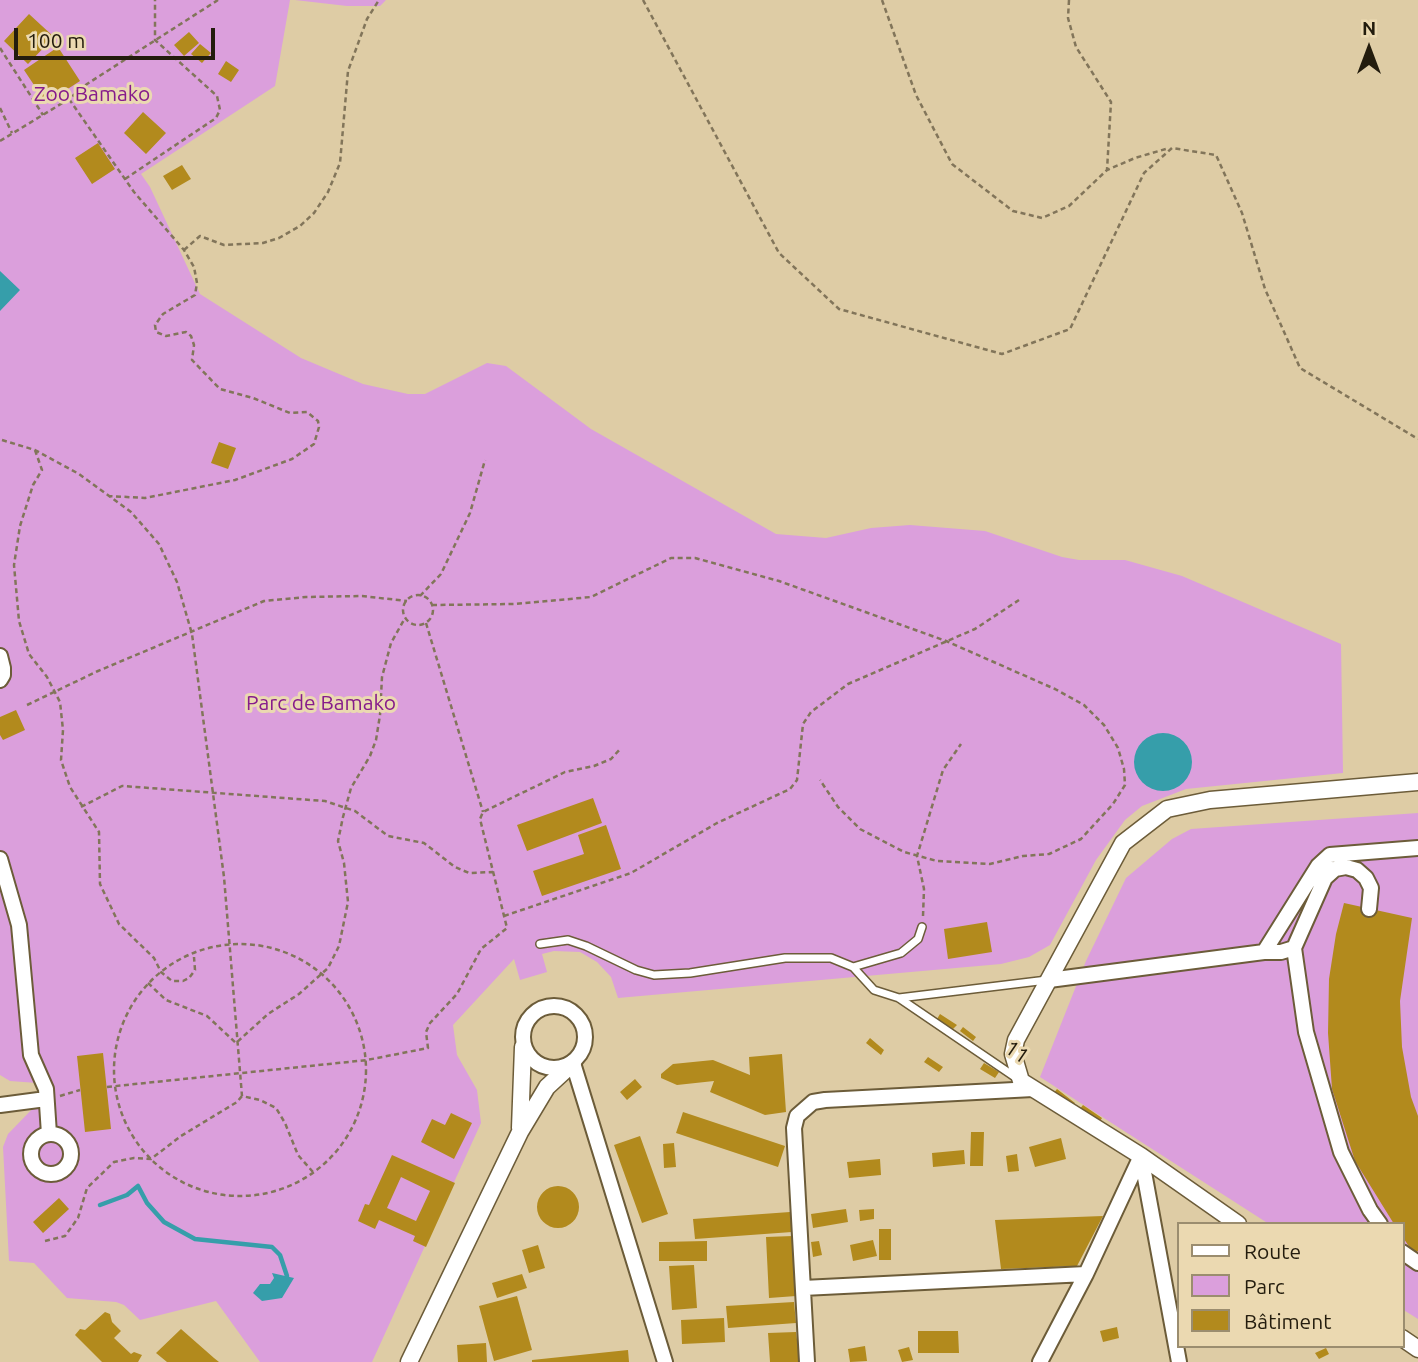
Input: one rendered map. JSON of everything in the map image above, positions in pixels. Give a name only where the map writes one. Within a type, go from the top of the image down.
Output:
[{"type":"street","points":[[0,656],[3,668],[0,680]]},
{"type":"street","points":[[807,1362],[793,1128],[797,1116],[805,1107],[825,1100],[1027,1085],[1013,1054],[1016,1040],[1123,843],[1167,809],[1210,800],[1418,782]]},
{"type":"street","points":[[1265,952],[1318,866],[1330,855],[1418,848]]},
{"type":"street","points":[[0,859],[19,925],[30,1055],[46,1088],[49,1134]]},
{"type":"street","points":[[1369,908],[1371,888],[1366,878],[1357,870],[1346,867],[1335,869],[1325,878],[1294,948],[1306,1032],[1333,1128],[1341,1152],[1379,1222]]},
{"type":"street","points":[[1048,979],[1281,952],[1294,948]]},
{"type":"street","points":[[409,1362],[520,1132],[547,1087],[582,1051],[585,1033],[578,1016],[562,1007],[552,1006],[534,1013],[524,1028],[520,1132]]},
{"type":"street","points":[[523,1047],[538,1065],[550,1069],[573,1063]]},
{"type":"street","points":[[573,1063],[665,1362]]},
{"type":"street","name":"11","points":[[1027,1085],[1141,1156],[1235,1222]]},
{"type":"street","points":[[0,1105],[46,1099]]},
{"type":"street","points":[[1040,1362],[1086,1274],[1141,1156]]},
{"type":"street","points":[[1141,1156],[1176,1346]]},
{"type":"street","points":[[803,1288],[1086,1274]]},
{"type":"lane","points":[[540,944],[568,940],[636,970],[654,975],[690,973],[785,958],[831,958],[853,967],[901,953],[918,939],[922,927]]},
{"type":"lane","name":"11","points":[[853,967],[874,990],[899,998],[1027,1085]]},
{"type":"lane","points":[[899,998],[1048,979]]},
{"type":"path","points":[[125,178],[216,118],[220,110],[217,96],[155,40],[155,0]]},
{"type":"path","points":[[0,141],[69,99],[87,83],[218,0]]},
{"type":"path","points":[[184,250],[200,236],[225,245],[263,243],[279,238],[300,226],[314,213],[328,192],[340,163],[348,71],[368,19],[379,0]]},
{"type":"path","points":[[643,0],[779,253],[839,309],[1002,354],[1070,329],[1144,173],[1172,148]]},
{"type":"path","points":[[882,0],[916,96],[952,164],[1013,211],[1042,218],[1069,206],[1107,170],[1135,158],[1172,148],[1216,155],[1242,213],[1265,289],[1300,368],[1418,439]]},
{"type":"path","points":[[1069,0],[1068,18],[1076,47],[1111,102],[1107,170]]},
{"type":"path","points":[[0,48],[43,115]]},
{"type":"path","points":[[69,99],[125,178],[184,250],[194,267],[197,283],[195,295],[163,314],[155,325],[156,332],[166,336],[186,332],[191,336],[194,345],[192,360],[220,389],[253,398],[290,413],[307,412],[318,421],[319,427],[314,443],[292,459],[235,480],[145,498],[109,496]]},
{"type":"path","points":[[0,108],[11,134]]},
{"type":"path","points":[[2,440],[35,450],[79,474],[131,512],[159,544],[177,582],[190,631],[224,877],[242,1096],[151,1159],[134,1158],[114,1162],[87,1188],[78,1218],[65,1236],[45,1241]]},
{"type":"path","points":[[35,450],[42,470],[33,485],[20,526],[14,580],[19,621],[29,654],[60,702],[63,730],[61,760],[70,787],[99,832],[100,884],[119,924],[154,958],[161,972],[172,981],[184,981],[195,970],[194,955]]},
{"type":"path","points":[[27,705],[190,631],[264,601],[362,596],[407,601],[420,596],[441,574],[470,513],[485,460]]},
{"type":"path","points":[[432,605],[515,604],[591,597],[671,558],[695,558],[779,581],[946,641],[1084,705],[1104,725],[1118,748],[1125,785],[1113,804],[1081,839],[1049,854],[1023,856],[990,864],[937,861],[904,852],[860,829],[838,807],[820,780]]},
{"type":"path","points":[[407,601],[403,610],[405,618],[413,624],[426,623],[432,615],[432,605],[420,596]]},
{"type":"path","points":[[504,916],[631,873],[718,823],[790,789],[797,780],[803,724],[811,712],[848,684],[975,629],[1019,600]]},
{"type":"path","points":[[236,1042],[268,1014],[299,994],[321,975],[328,968],[339,946],[348,902],[344,863],[338,841],[351,788],[376,740],[382,677],[391,643],[405,618]]},
{"type":"path","points":[[107,1087],[368,1060],[428,1048],[426,1032],[430,1023],[457,994],[481,949],[507,928],[480,820],[483,811],[426,623]]},
{"type":"path","points":[[922,927],[924,889],[917,856],[943,770],[961,744]]},
{"type":"path","points":[[483,811],[565,772],[611,759],[621,748]]},
{"type":"path","points":[[82,807],[122,786],[325,801],[355,811],[388,836],[424,844],[455,867],[469,873],[493,872]]},
{"type":"path","points":[[229,944],[261,945],[289,953],[313,967],[337,989],[353,1013],[368,1060],[368,1083],[360,1113],[346,1139],[327,1161],[289,1186],[244,1196],[222,1195],[185,1184],[151,1159],[132,1137],[118,1107],[114,1087],[116,1042],[129,1008],[148,983],[166,967],[194,955],[218,945],[229,944]]},
{"type":"path","points":[[148,983],[166,999],[208,1016],[236,1042]]},
{"type":"path","points":[[46,1099],[80,1090]]},
{"type":"path","points":[[242,1096],[260,1100],[276,1108],[298,1155],[313,1172]]},
{"type":"green space","name":"Parc de Bamako","points":[[0,0],[290,0],[275,86],[141,174],[150,187],[200,294],[301,358],[363,384],[408,394],[425,394],[487,363],[506,366],[591,429],[776,534],[826,538],[871,528],[910,525],[985,531],[1062,557],[1079,560],[1125,560],[1182,576],[1341,644],[1343,773],[1186,789],[1142,806],[1125,820],[1096,860],[1050,945],[1029,957],[1001,964],[618,998],[611,977],[597,962],[580,952],[554,951],[542,954],[547,972],[520,980],[514,959],[453,1025],[457,1055],[477,1090],[481,1123],[372,1362],[260,1362],[216,1301],[140,1320],[124,1305],[116,1302],[67,1298],[34,1263],[9,1261],[3,1147],[8,1134],[39,1102],[37,1083],[10,1081],[0,1075]]},
{"type":"green space","points":[[295,0],[386,0],[380,6],[347,6]]},
{"type":"green space","points":[[1418,813],[1418,1319],[1404,1310],[1404,1222],[1266,1222],[1040,1077],[1086,961],[1126,878],[1172,839],[1191,829]]},
{"type":"water","points":[[0,271],[20,290],[0,311]]},
{"type":"water","points":[[1157,733],[1169,733],[1179,737],[1188,746],[1192,768],[1184,783],[1169,791],[1157,791],[1147,787],[1138,778],[1134,768],[1134,756],[1138,746],[1147,737]]},
{"type":"water","points":[[272,1273],[294,1278],[282,1298],[262,1301],[253,1293],[260,1284],[270,1284],[274,1278]]},
{"type":"building","points":[[29,14],[54,37],[28,64],[4,41]]},
{"type":"building","points":[[189,32],[199,43],[184,56],[174,45]]},
{"type":"building","points":[[200,44],[211,53],[202,63],[191,54]]},
{"type":"building","points":[[58,47],[80,81],[46,103],[24,70]]},
{"type":"building","points":[[226,61],[239,70],[231,82],[218,74]]},
{"type":"building","points":[[143,112],[166,133],[146,154],[124,133]]},
{"type":"building","points":[[98,143],[115,169],[92,184],[75,158]]},
{"type":"building","points":[[182,165],[191,179],[172,190],[163,176]]},
{"type":"building","points":[[219,442],[236,448],[228,469],[211,463]]},
{"type":"building","points":[[16,710],[25,730],[3,740],[0,735],[0,717]]},
{"type":"building","points":[[593,798],[602,823],[527,851],[517,825]]},
{"type":"building","points":[[606,825],[621,869],[542,896],[533,871],[584,854],[578,835]]},
{"type":"building","points":[[1344,903],[1412,918],[1400,1001],[1402,1047],[1411,1097],[1418,1116],[1418,1251],[1414,1254],[1404,1239],[1404,1222],[1393,1222],[1355,1161],[1332,1089],[1328,1033],[1329,979]]},
{"type":"building","points":[[987,922],[992,952],[948,959],[944,929]]},
{"type":"building","points":[[940,1014],[957,1025],[953,1029],[937,1019]]},
{"type":"building","points":[[963,1027],[976,1037],[973,1041],[960,1031]]},
{"type":"building","points":[[870,1038],[884,1050],[881,1055],[866,1043]]},
{"type":"building","points":[[103,1053],[111,1129],[85,1132],[77,1056]]},
{"type":"building","points":[[782,1054],[786,1112],[765,1115],[710,1092],[714,1081],[677,1085],[661,1078],[661,1074],[673,1064],[713,1060],[750,1075],[749,1057]]},
{"type":"building","points":[[928,1057],[943,1067],[939,1072],[924,1062]]},
{"type":"building","points":[[984,1063],[999,1072],[995,1078],[980,1069]]},
{"type":"building","points":[[635,1079],[642,1087],[627,1100],[620,1092]]},
{"type":"building","points":[[1057,1089],[1075,1103],[1071,1108],[1053,1094]]},
{"type":"building","points":[[1083,1105],[1102,1118],[1099,1123],[1079,1110]]},
{"type":"building","points":[[683,1112],[785,1146],[778,1167],[676,1133]]},
{"type":"building","points":[[451,1113],[472,1123],[454,1159],[421,1142],[432,1119],[445,1125]]},
{"type":"building","points":[[971,1132],[984,1132],[983,1166],[970,1166]]},
{"type":"building","points":[[640,1136],[668,1214],[642,1223],[614,1145]]},
{"type":"building","points":[[1061,1138],[1066,1159],[1035,1167],[1029,1147]]},
{"type":"building","points":[[674,1143],[676,1167],[664,1168],[663,1144]]},
{"type":"building","points":[[964,1150],[965,1164],[933,1167],[932,1153]]},
{"type":"building","points":[[1017,1154],[1019,1171],[1008,1172],[1006,1156]]},
{"type":"building","points":[[392,1155],[455,1183],[426,1247],[413,1241],[415,1236],[379,1220],[375,1229],[358,1221],[365,1204],[369,1205]],"holes":[[[401,1177],[430,1191],[416,1221],[387,1208]]]},
{"type":"building","points":[[880,1159],[881,1175],[849,1178],[847,1162]]},
{"type":"building","points":[[558,1186],[573,1192],[579,1207],[573,1222],[558,1228],[543,1222],[537,1207],[543,1192]]},
{"type":"building","points":[[59,1198],[69,1209],[43,1233],[33,1222]]},
{"type":"building","points":[[846,1209],[848,1222],[813,1228],[811,1214]]},
{"type":"building","points":[[874,1209],[874,1219],[860,1221],[859,1210]]},
{"type":"building","points":[[790,1212],[792,1232],[695,1239],[693,1219]]},
{"type":"building","points":[[1103,1216],[1077,1266],[1001,1269],[995,1220]]},
{"type":"building","points":[[879,1229],[891,1229],[891,1260],[879,1260]]},
{"type":"building","points":[[793,1236],[796,1296],[769,1298],[766,1237]]},
{"type":"building","points":[[873,1240],[877,1256],[853,1261],[850,1245]]},
{"type":"building","points":[[707,1241],[707,1261],[659,1261],[659,1242]]},
{"type":"building","points":[[819,1241],[822,1255],[813,1257],[811,1242]]},
{"type":"building","points":[[538,1245],[545,1268],[529,1273],[522,1250]]},
{"type":"building","points":[[694,1265],[697,1308],[672,1310],[669,1266]]},
{"type":"building","points":[[522,1274],[527,1288],[497,1298],[492,1283]]},
{"type":"building","points":[[517,1296],[532,1350],[494,1361],[479,1306]]},
{"type":"building","points":[[794,1302],[796,1323],[728,1328],[726,1306]]},
{"type":"building","points":[[105,1312],[110,1314],[112,1322],[121,1331],[114,1338],[131,1354],[134,1352],[142,1355],[138,1362],[102,1362],[75,1335],[80,1329],[85,1330]]},
{"type":"building","points":[[724,1318],[725,1342],[682,1344],[681,1320]]},
{"type":"building","points":[[1117,1327],[1119,1338],[1103,1342],[1100,1331]]},
{"type":"building","points":[[181,1329],[219,1362],[167,1362],[156,1353]]},
{"type":"building","points":[[918,1331],[958,1331],[959,1353],[918,1353]]},
{"type":"building","points":[[796,1332],[800,1362],[770,1362],[768,1333]]},
{"type":"building","points":[[486,1343],[487,1362],[458,1362],[457,1345]]},
{"type":"building","points":[[865,1346],[867,1361],[850,1362],[848,1349]]},
{"type":"building","points":[[909,1347],[913,1360],[902,1362],[898,1350]]},
{"type":"building","points":[[1326,1348],[1329,1354],[1319,1359],[1315,1353]]},
{"type":"building","points":[[628,1350],[629,1362],[532,1362],[532,1360]]},
{"type":"waterway","points":[[100,1205],[127,1195],[138,1186],[147,1203],[164,1222],[195,1239],[272,1247],[280,1255],[287,1276]]},
{"type":"park label","name":"Zoo Bamako","points":[[92,94]]}]
